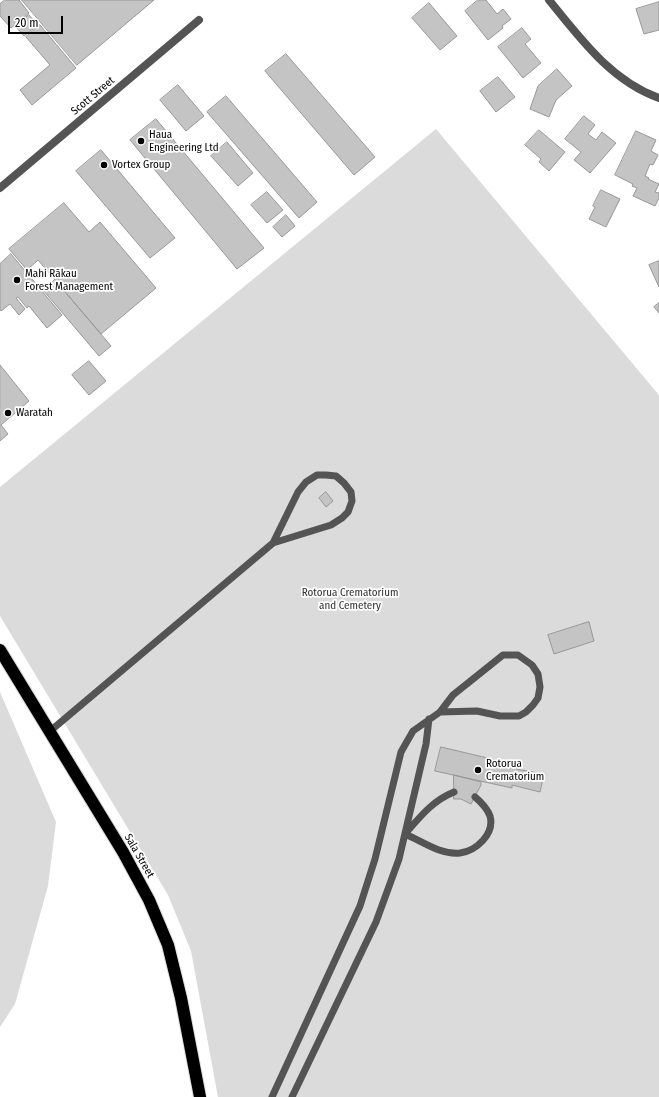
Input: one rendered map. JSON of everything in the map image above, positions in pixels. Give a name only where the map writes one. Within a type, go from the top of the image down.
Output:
[{"type":"highway","name":"Sala Street","points":[[0,650],[123,852],[149,900],[168,945],[181,998],[200,1097]]},
{"type":"street","points":[[549,0],[583,42],[617,75],[649,95],[659,98]]},
{"type":"street","name":"Scott Street","points":[[0,188],[199,20]]},
{"type":"lane","points":[[49,732],[273,543],[331,525],[342,518],[348,512],[352,501],[351,492],[336,476],[317,475],[306,482],[298,492],[273,543]]},
{"type":"lane","points":[[272,1097],[360,906],[375,859],[401,752],[414,731],[440,712],[453,695],[503,655],[518,655],[532,664],[538,674],[540,687],[538,698],[526,712],[520,716],[500,716],[477,711],[440,712]]},
{"type":"lane","points":[[292,1097],[376,922],[399,859],[426,744],[429,719]]},
{"type":"lane","points":[[405,834],[428,808],[442,797],[454,792]]},
{"type":"lane","points":[[405,834],[434,849],[460,853],[470,850],[486,838],[490,828],[490,817],[484,806],[475,797]]},
{"type":"green space","name":"Rotorua Crematorium and Cemetery","points":[[436,129],[659,395],[659,1097],[218,1097],[191,951],[168,895],[0,616],[0,487]]},
{"type":"green space","points":[[0,692],[56,822],[48,886],[15,1004],[0,1027]]},
{"type":"building","points":[[5,0],[19,0],[29,13],[11,28],[0,16],[0,4]]},
{"type":"building","points":[[22,0],[154,0],[77,65]]},
{"type":"building","points":[[478,0],[486,0],[497,14],[503,9],[511,19],[502,26],[503,28],[488,40],[465,11]]},
{"type":"building","points":[[659,2],[659,30],[644,34],[636,9]]},
{"type":"building","points":[[429,3],[457,36],[440,50],[412,18]]},
{"type":"building","points":[[29,15],[38,25],[24,36],[15,26]]},
{"type":"building","points":[[40,25],[76,68],[32,105],[20,90],[50,65],[26,37]]},
{"type":"building","points":[[522,28],[531,39],[525,44],[541,63],[523,78],[498,47]]},
{"type":"building","points":[[286,54],[375,157],[354,175],[265,71]]},
{"type":"building","points":[[557,69],[572,86],[556,100],[549,117],[530,109],[538,86]]},
{"type":"building","points":[[498,77],[515,97],[496,112],[480,91]]},
{"type":"building","points":[[178,85],[204,116],[186,131],[160,100]]},
{"type":"building","points":[[226,96],[317,202],[299,218],[207,112]]},
{"type":"building","points":[[584,116],[595,125],[588,134],[596,140],[602,132],[616,143],[590,173],[574,160],[581,152],[565,139]]},
{"type":"building","points":[[156,119],[264,248],[237,269],[130,140]]},
{"type":"building","points":[[539,130],[565,152],[549,171],[539,162],[541,159],[525,145]]},
{"type":"building","points":[[636,131],[656,140],[651,151],[658,155],[653,165],[650,164],[645,176],[659,184],[655,192],[659,193],[659,198],[655,206],[633,196],[637,188],[632,186],[633,184],[615,175]]},
{"type":"building","points":[[227,142],[253,173],[238,186],[211,156]]},
{"type":"building","points":[[101,150],[175,238],[150,258],[76,171]]},
{"type":"building","points":[[601,190],[620,199],[606,227],[589,219],[595,207],[593,206]]},
{"type":"building","points":[[267,192],[283,210],[267,223],[251,205]]},
{"type":"building","points":[[64,203],[89,232],[100,222],[156,288],[101,334],[38,260],[27,270],[9,249]]},
{"type":"building","points":[[286,215],[295,226],[282,237],[273,227]]},
{"type":"building","name":"Mahi Rākau Forest Management","points":[[11,254],[62,315],[47,328],[29,306],[27,308],[18,297],[16,298],[25,309],[19,315],[10,304],[1,311],[0,309],[0,264]]},
{"type":"building","points":[[659,261],[659,287],[649,265]]},
{"type":"building","points":[[55,280],[111,346],[99,356],[43,290]]},
{"type":"building","points":[[659,303],[659,313],[654,307]]},
{"type":"building","points":[[89,361],[106,381],[89,395],[72,375]]},
{"type":"building","name":"Waratah","points":[[0,365],[29,401],[1,425],[8,434],[0,441]]},
{"type":"building","points":[[326,492],[333,501],[326,507],[319,498]]},
{"type":"building","points":[[589,622],[594,641],[554,654],[548,635]]},
{"type":"building","name":"Rotorua Crematorium","points":[[441,747],[517,765],[516,769],[544,774],[540,792],[512,785],[512,788],[435,771]]},
{"type":"building","points":[[454,775],[481,782],[481,785],[471,804],[461,799],[454,799]]},
{"type":"place","name":"Haua Engineering Ltd","points":[[141,141]]},
{"type":"place","name":"Vortex Group","points":[[104,165]]},
{"type":"place","name":"Mahi Rākau Forest Management","points":[[17,280]]},
{"type":"place","name":"Waratah","points":[[8,413]]},
{"type":"place","name":"Rotorua Crematorium","points":[[478,770]]}]
